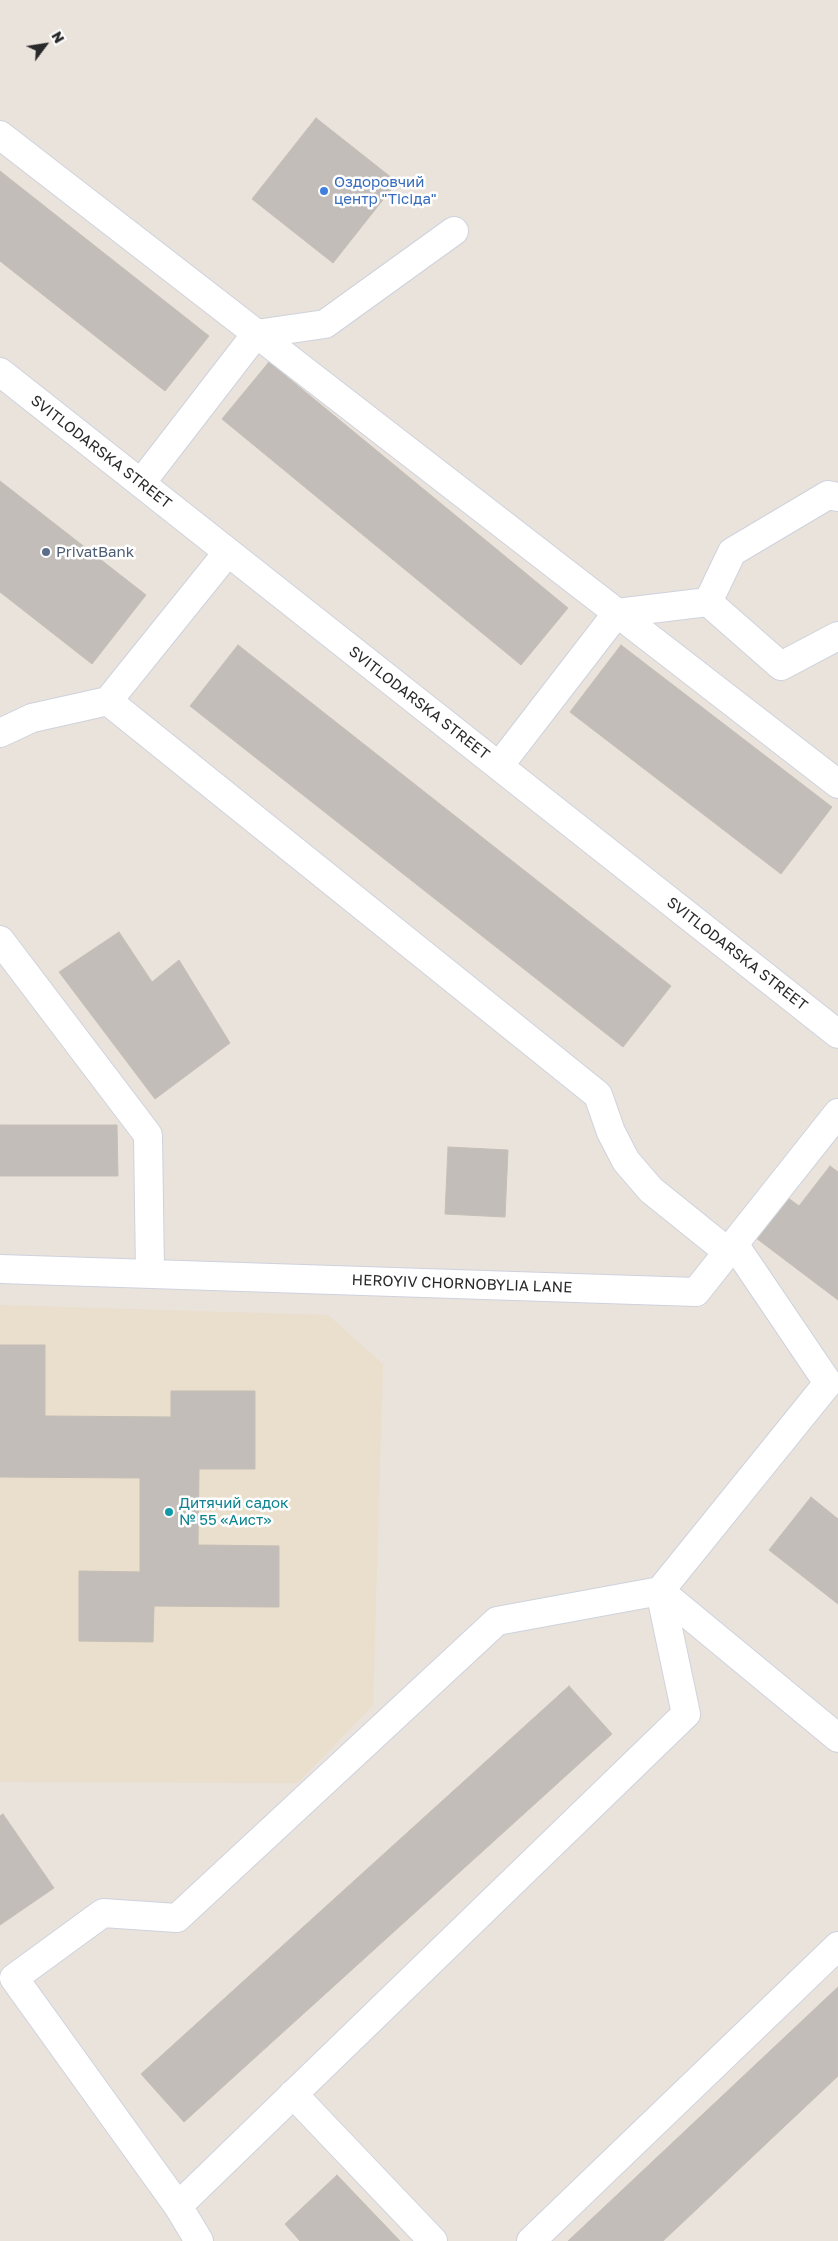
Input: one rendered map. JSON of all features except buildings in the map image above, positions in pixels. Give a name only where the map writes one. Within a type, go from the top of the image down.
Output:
[{"type":"street","points":[[0,135],[838,784]]},
{"type":"street","points":[[141,484],[256,334],[325,324],[454,231]]},
{"type":"street","name":"SVITLODARSKA STREET","points":[[0,372],[838,1034]]},
{"type":"street","points":[[708,602],[732,552],[828,495],[838,498]]},
{"type":"street","points":[[0,733],[32,718],[108,701],[228,552]]},
{"type":"street","points":[[499,766],[617,613],[708,602],[781,666],[838,636]]},
{"type":"street","points":[[108,701],[598,1095],[611,1132],[626,1161],[651,1190],[731,1248],[833,1376],[660,1591],[497,1621],[177,1918],[103,1913],[14,1978],[178,2206],[199,2241]]},
{"type":"street","points":[[0,940],[9,964],[148,1135],[150,1273]]},
{"type":"street","name":"HEROYIV CHORNOBYLIA LANE","points":[[0,1268],[696,1292],[838,1113]]},
{"type":"street","points":[[660,1591],[838,1738]]},
{"type":"street","points":[[178,2206],[686,1714],[660,1591]]},
{"type":"street","points":[[531,2241],[838,1946]]},
{"type":"street","points":[[293,2094],[433,2241]]},
{"type":"shaded area","points":[[0,1305],[328,1315],[383,1364],[373,1705],[298,1783],[0,1782]]},
{"type":"place","name":"Оздоровчий центр \"Тісіда\"","points":[[324,191]]},
{"type":"place","name":"PrivatBank","points":[[46,552]]},
{"type":"place","name":"Дитячий садок № 55 «Аист»","points":[[169,1512]]}]
